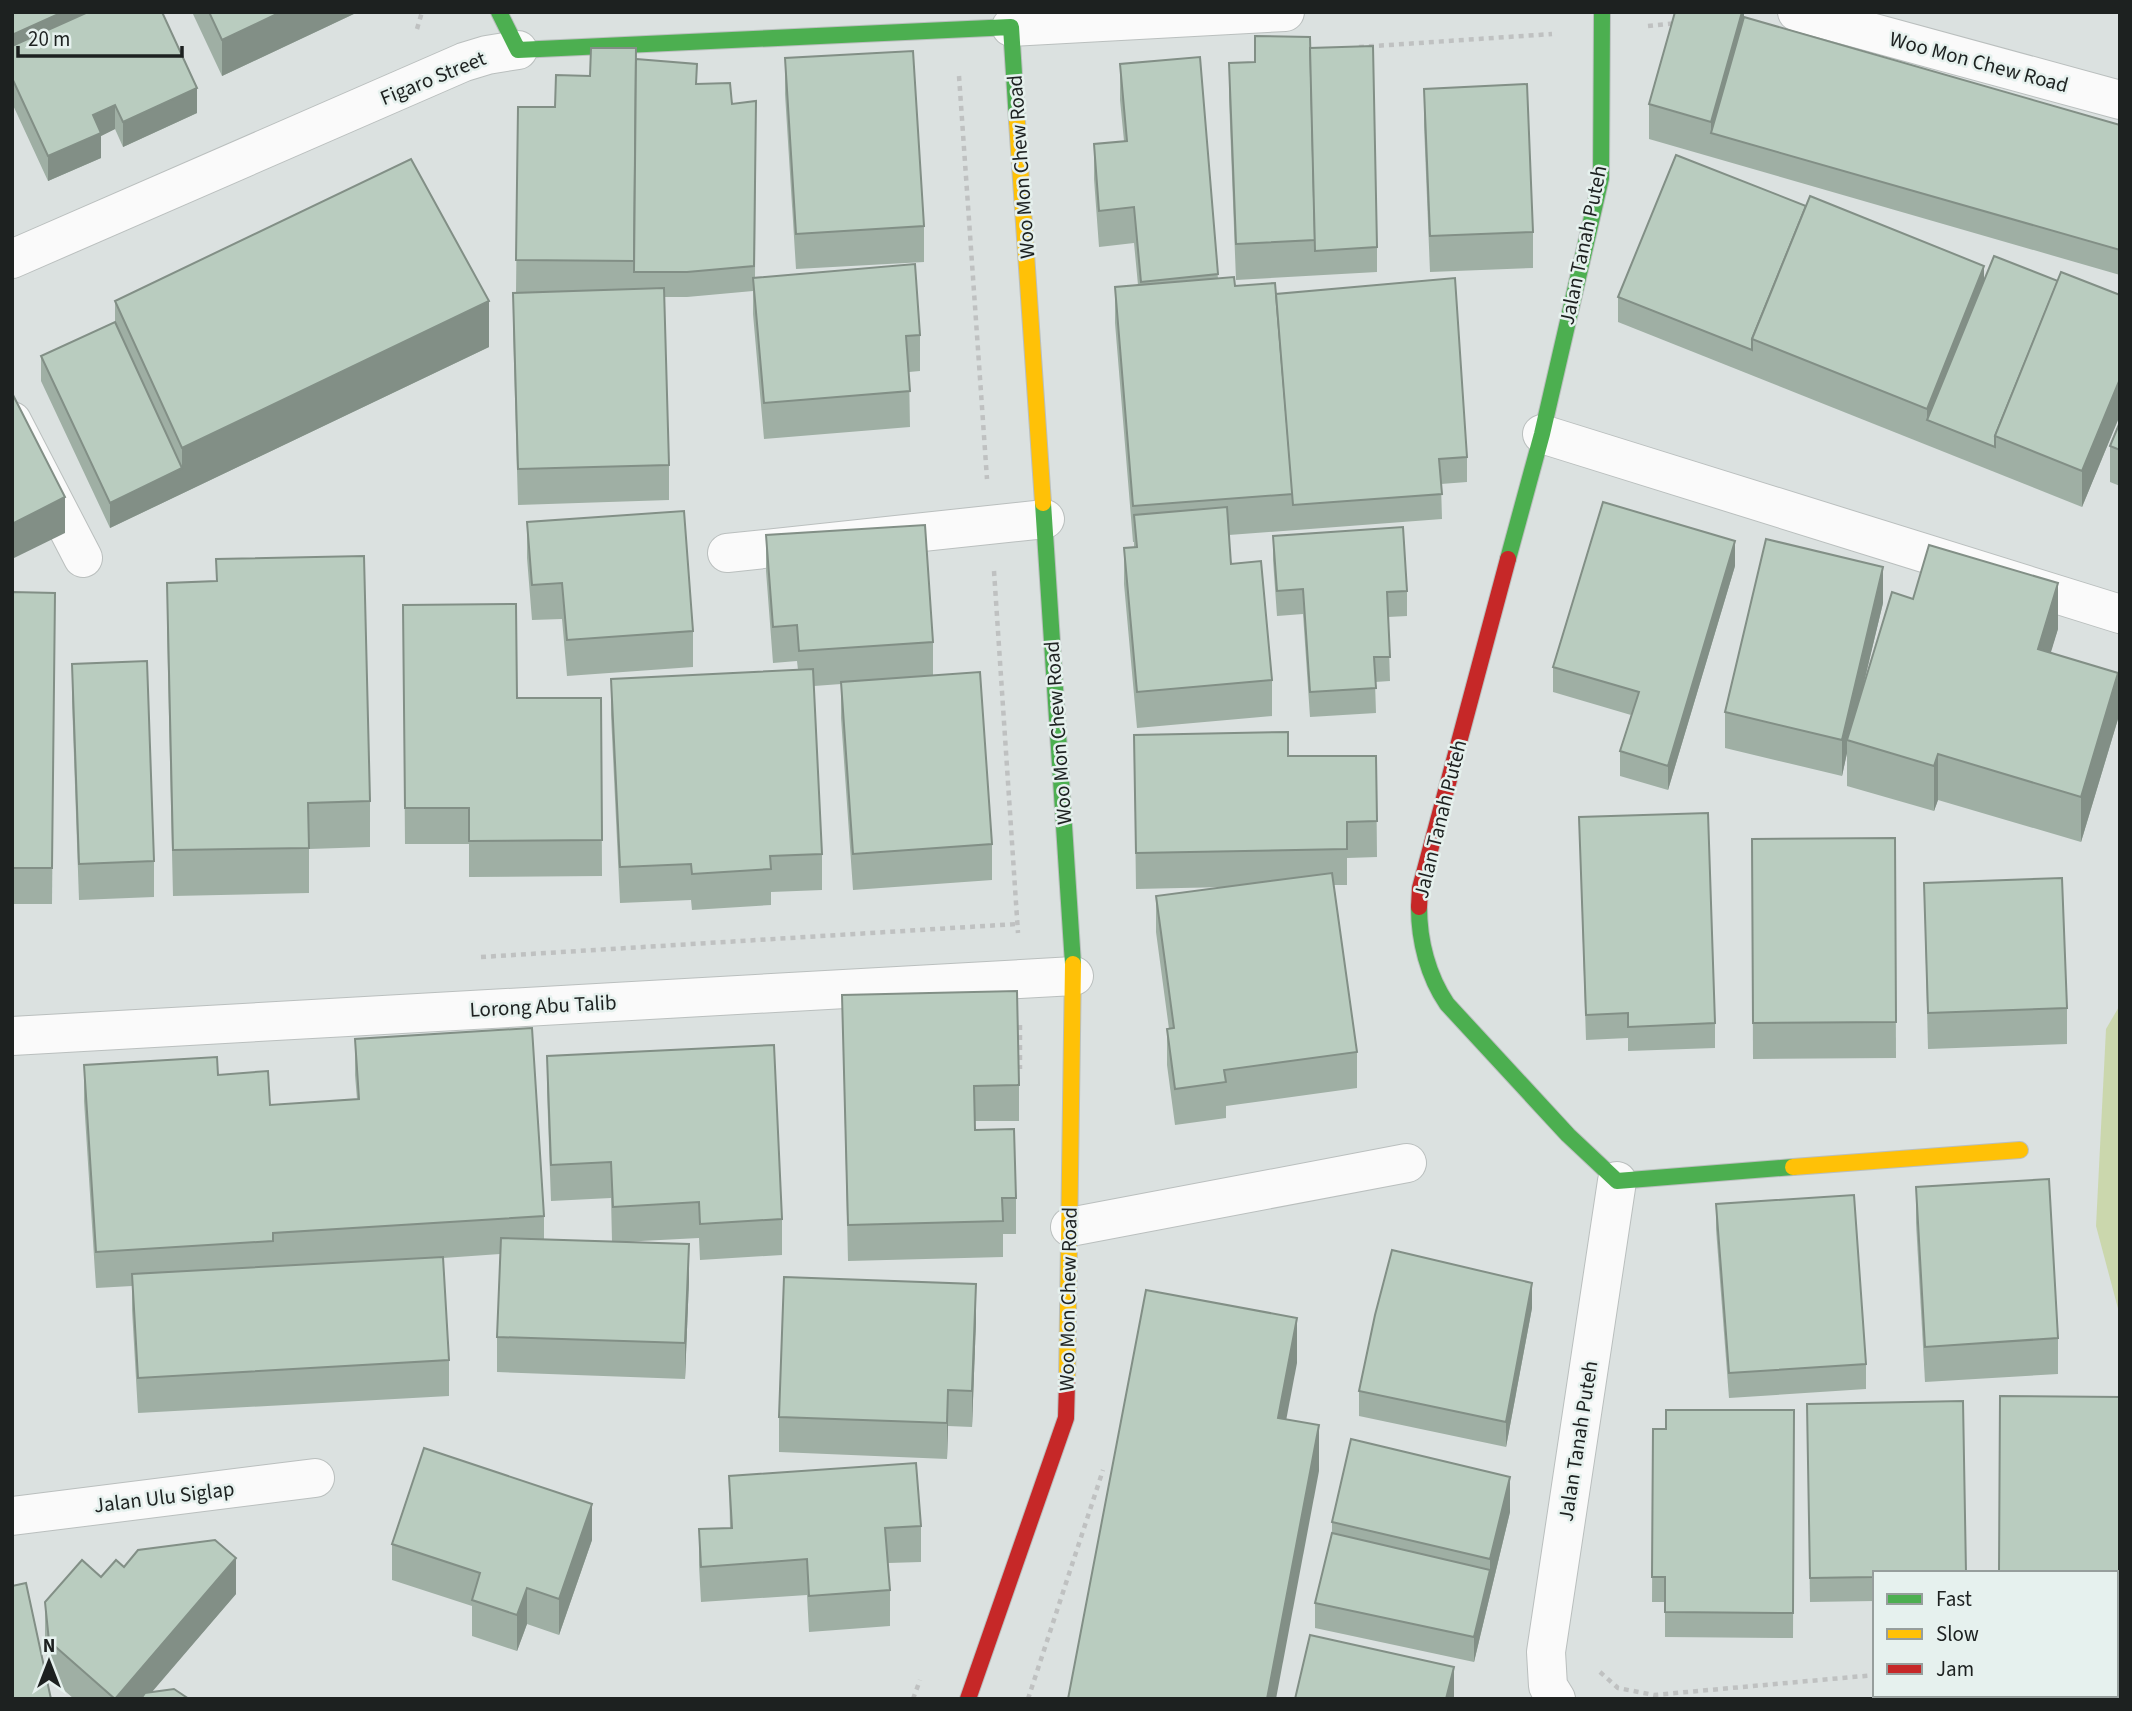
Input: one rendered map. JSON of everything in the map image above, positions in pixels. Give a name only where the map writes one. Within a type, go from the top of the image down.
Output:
[{"type":"street","points":[[499,12],[518,50]]},
{"type":"street","points":[[1011,27],[1286,12]]},
{"type":"street","name":"Jalan Tanah Puteh","points":[[1556,1699],[1548,1686],[1546,1653],[1618,1181],[1592,1160],[1459,1017],[1437,989],[1425,956],[1417,916],[1420,888],[1542,434],[1601,178],[1602,12]]},
{"type":"street","name":"Woo Mon Chew Road","points":[[1797,12],[2120,100]]},
{"type":"street","name":"Figaro Street","points":[[12,259],[464,62],[487,55],[518,50],[1011,27]]},
{"type":"street","name":"Woo Mon Chew Road","points":[[961,1699],[968,1698],[1066,1418],[1074,976],[1011,27]]},
{"type":"street","points":[[12,421],[83,558]]},
{"type":"street","points":[[1542,434],[2120,614]]},
{"type":"street","points":[[727,553],[1045,519]]},
{"type":"street","name":"Lorong Abu Talib","points":[[12,1036],[1074,976]]},
{"type":"street","points":[[1618,1181],[2020,1150]]},
{"type":"street","points":[[1070,1227],[1407,1163]]},
{"type":"street","name":"Jalan Ulu Siglap","points":[[12,1516],[315,1478]]},
{"type":"path","points":[[417,30],[422,12]]},
{"type":"path","points":[[1345,48],[1683,24]]},
{"type":"path","points":[[957,30],[1021,980],[1020,1075]]},
{"type":"path","points":[[946,76],[959,76]]},
{"type":"path","points":[[473,958],[1070,921]]},
{"type":"path","points":[[1596,1666],[1601,1674],[1618,1688],[1654,1695],[1873,1675]]},
{"type":"path","points":[[913,1699],[922,1673]]},
{"type":"green space","points":[[2120,1005],[2120,1316],[2096,1226],[2106,1029]]},
{"type":"building","points":[[12,12],[63,12],[12,35]]},
{"type":"building","points":[[88,12],[162,12],[197,88],[123,122],[115,105],[93,115],[101,133],[48,156],[12,78],[12,46]]},
{"type":"building","points":[[209,12],[281,12],[222,40]]},
{"type":"building","points":[[1675,12],[1742,12],[1711,122],[1649,104]]},
{"type":"building","points":[[1744,17],[2120,125],[2120,250],[1711,133]]},
{"type":"building","points":[[1255,36],[1310,37],[1315,240],[1236,244],[1229,63],[1255,62]]},
{"type":"building","points":[[1373,46],[1377,247],[1315,251],[1310,48]]},
{"type":"building","points":[[591,48],[636,48],[634,261],[516,260],[518,107],[555,107],[556,75],[590,76]]},
{"type":"building","points":[[913,51],[924,226],[796,234],[785,58]]},
{"type":"building","points":[[1200,57],[1218,274],[1141,282],[1134,207],[1099,211],[1094,144],[1127,141],[1120,64]]},
{"type":"building","points":[[636,59],[697,64],[696,84],[730,83],[732,104],[756,101],[754,266],[687,272],[634,272]]},
{"type":"building","points":[[1527,84],[1533,232],[1430,236],[1424,89]]},
{"type":"building","points":[[1676,155],[1806,206],[1752,339],[1752,350],[1618,297]]},
{"type":"building","points":[[411,159],[489,301],[182,448],[115,301]]},
{"type":"building","points":[[1810,196],[1984,266],[1927,409],[1752,339]]},
{"type":"building","points":[[1994,256],[2058,281],[1995,436],[1995,447],[1927,420]]},
{"type":"building","points":[[915,264],[920,335],[906,336],[910,391],[764,403],[753,278]]},
{"type":"building","points":[[2061,272],[2120,295],[2120,379],[2082,471],[1995,436]]},
{"type":"building","points":[[1234,277],[1235,286],[1275,283],[1293,494],[1133,506],[1115,287]]},
{"type":"building","points":[[1455,278],[1467,457],[1439,459],[1442,494],[1293,505],[1276,294]]},
{"type":"building","points":[[664,288],[669,465],[518,469],[513,293]]},
{"type":"building","points":[[115,322],[182,468],[110,503],[41,356]]},
{"type":"building","points":[[12,393],[65,497],[12,524]]},
{"type":"building","points":[[2120,422],[2120,450],[2110,446]]},
{"type":"building","points":[[1603,502],[1735,541],[1668,766],[1620,751],[1639,692],[1553,667]]},
{"type":"building","points":[[1227,507],[1231,564],[1261,561],[1272,680],[1137,692],[1124,548],[1137,547],[1134,515]]},
{"type":"building","points":[[684,511],[693,631],[567,640],[562,583],[532,585],[527,522]]},
{"type":"building","points":[[925,525],[933,642],[799,651],[797,625],[773,627],[766,535]]},
{"type":"building","points":[[1403,527],[1407,591],[1387,592],[1390,657],[1374,657],[1376,688],[1310,692],[1303,589],[1277,591],[1273,536]]},
{"type":"building","points":[[1766,539],[1883,567],[1842,740],[1725,712]]},
{"type":"building","points":[[1929,545],[2058,583],[2038,649],[2118,673],[2081,797],[1938,754],[1934,766],[1847,740],[1892,592],[1913,599]]},
{"type":"building","points":[[364,556],[370,801],[308,803],[309,848],[173,850],[167,583],[217,581],[216,559]]},
{"type":"building","points":[[12,592],[55,593],[52,868],[12,868]]},
{"type":"building","points":[[516,604],[517,698],[601,698],[602,840],[469,841],[469,808],[405,808],[403,605]]},
{"type":"building","points":[[147,661],[154,861],[79,864],[72,664]]},
{"type":"building","points":[[813,669],[822,854],[770,856],[771,869],[692,874],[691,864],[620,867],[611,679]]},
{"type":"building","points":[[980,672],[992,844],[853,854],[841,682]]},
{"type":"building","points":[[1288,732],[1288,756],[1376,756],[1377,821],[1347,822],[1347,849],[1136,853],[1134,735]]},
{"type":"building","points":[[1708,813],[1715,1023],[1628,1027],[1628,1013],[1586,1015],[1579,817]]},
{"type":"building","points":[[1895,838],[1896,1022],[1753,1023],[1752,839]]},
{"type":"building","points":[[1332,873],[1357,1052],[1224,1070],[1226,1082],[1175,1089],[1167,1029],[1174,1028],[1156,896]]},
{"type":"building","points":[[2062,878],[2067,1008],[1928,1013],[1924,883]]},
{"type":"building","points":[[1017,991],[1019,1085],[974,1086],[975,1130],[1014,1129],[1016,1198],[1002,1198],[1003,1221],[848,1225],[842,995]]},
{"type":"building","points":[[532,1028],[544,1216],[273,1233],[273,1241],[96,1252],[84,1065],[217,1057],[218,1075],[268,1071],[270,1105],[359,1099],[355,1039]]},
{"type":"building","points":[[774,1045],[782,1219],[700,1224],[699,1202],[613,1207],[611,1162],[551,1165],[547,1056]]},
{"type":"building","points":[[2049,1179],[2058,1338],[1925,1347],[1916,1187]]},
{"type":"building","points":[[1854,1195],[1866,1364],[1729,1373],[1716,1204]]},
{"type":"building","points":[[501,1238],[689,1244],[685,1343],[497,1337]]},
{"type":"building","points":[[1392,1250],[1532,1283],[1506,1422],[1359,1391]]},
{"type":"building","points":[[443,1257],[449,1360],[138,1378],[132,1274]]},
{"type":"building","points":[[784,1277],[976,1284],[972,1391],[948,1390],[947,1423],[779,1417]]},
{"type":"building","points":[[1146,1290],[1297,1318],[1278,1418],[1319,1425],[1267,1699],[1068,1699]]},
{"type":"building","points":[[2000,1396],[2120,1397],[2120,1605],[2118,1571],[1999,1571]]},
{"type":"building","points":[[1963,1401],[1966,1571],[1873,1571],[1873,1577],[1810,1578],[1807,1404]]},
{"type":"building","points":[[1666,1410],[1794,1410],[1793,1613],[1665,1612],[1665,1577],[1652,1577],[1653,1429],[1666,1429]]},
{"type":"building","points":[[1351,1439],[1510,1477],[1490,1559],[1332,1522]]},
{"type":"building","points":[[424,1448],[592,1504],[559,1599],[527,1588],[517,1615],[472,1600],[480,1573],[392,1544]]},
{"type":"building","points":[[916,1463],[921,1526],[885,1528],[890,1590],[809,1596],[807,1559],[701,1567],[699,1529],[732,1528],[729,1476]]},
{"type":"building","points":[[1332,1533],[1490,1570],[1474,1637],[1315,1603]]},
{"type":"building","points":[[215,1540],[236,1558],[115,1699],[49,1641],[45,1602],[82,1560],[101,1577],[116,1560],[124,1567],[138,1550]]},
{"type":"building","points":[[26,1583],[51,1699],[12,1699],[12,1586]]},
{"type":"building","points":[[1310,1635],[1454,1667],[1446,1699],[1295,1699]]},
{"type":"building","points":[[174,1689],[189,1699],[141,1699],[145,1693]]},
{"type":"traffic: fast","points":[[499,12],[518,50],[1011,27],[1017,121]]},
{"type":"traffic: fast","points":[[1508,559],[1542,434],[1601,178],[1602,12]]},
{"type":"traffic: fast","points":[[1043,503],[1073,964]]},
{"type":"traffic: fast","points":[[1419,907],[1426,958],[1447,1004],[1568,1135],[1617,1181],[1793,1167]]},
{"type":"traffic: slow","points":[[1017,121],[1043,503]]},
{"type":"traffic: slow","points":[[1067,1382],[1073,964]]},
{"type":"traffic: slow","points":[[1793,1167],[2020,1150]]},
{"type":"traffic: jam","points":[[1419,907],[1420,888],[1508,559]]},
{"type":"traffic: jam","points":[[968,1699],[1066,1418],[1067,1382]]}]
